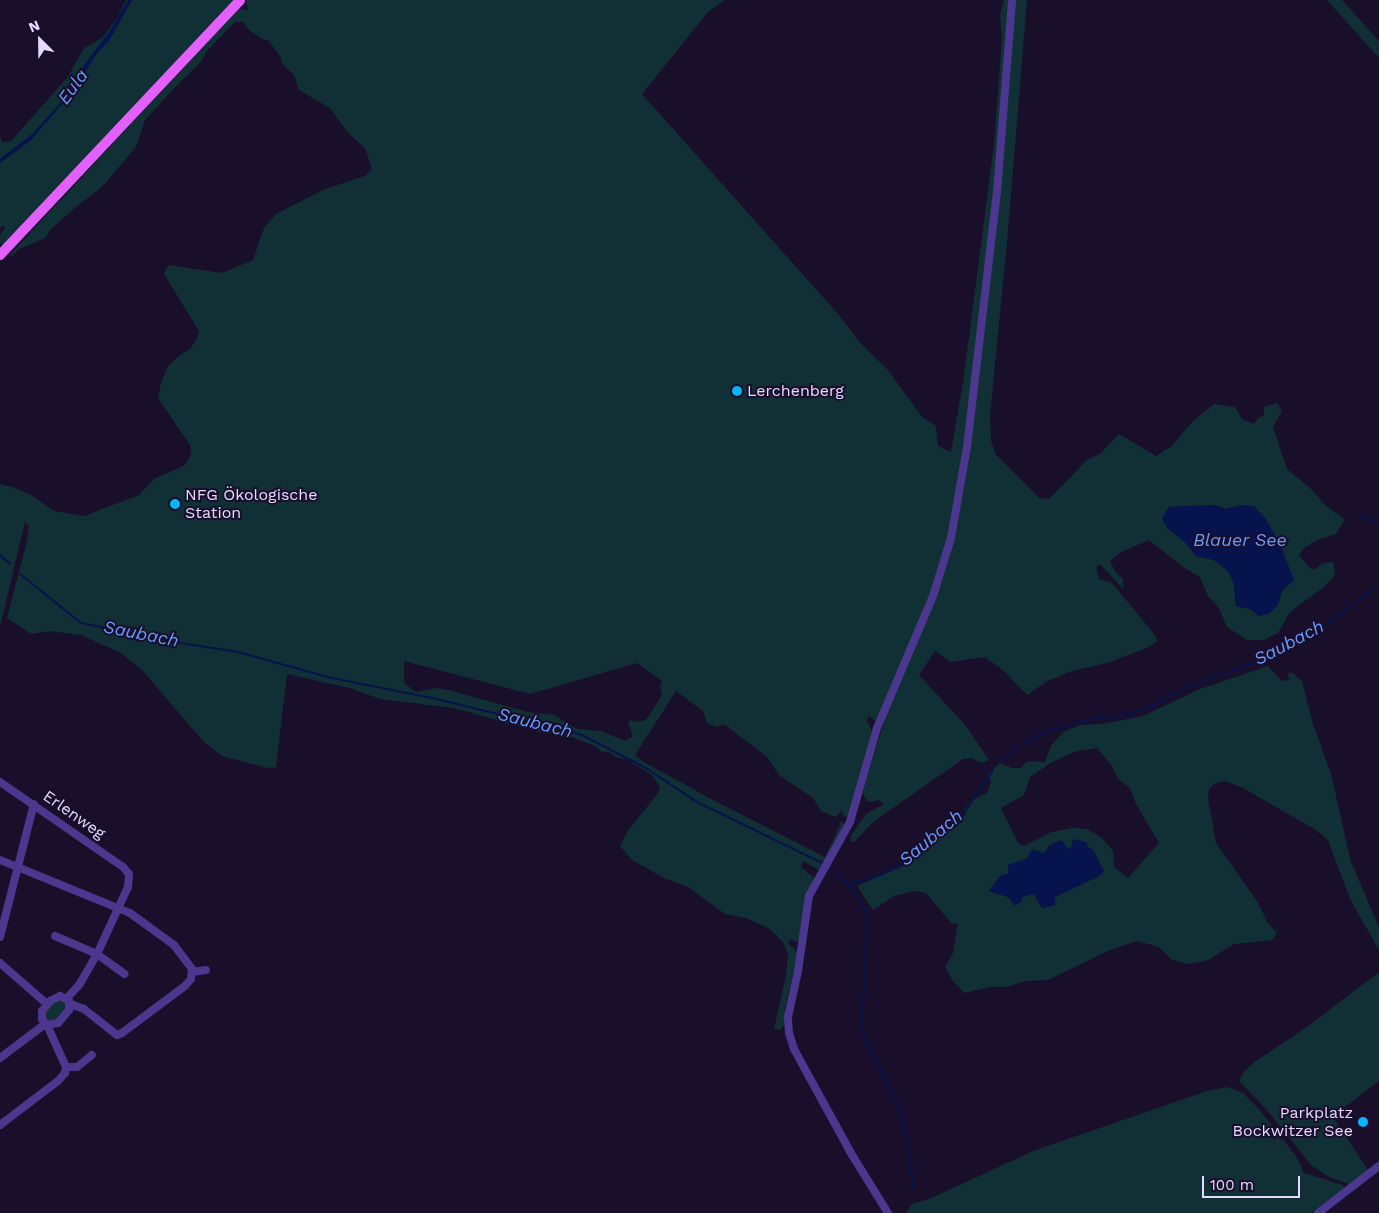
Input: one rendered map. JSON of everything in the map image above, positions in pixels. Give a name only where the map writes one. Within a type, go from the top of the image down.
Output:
[{"type":"main road","points":[[0,255],[240,0]]},
{"type":"street","points":[[888,1213],[860,1170],[794,1050],[789,1032],[789,1011],[798,971],[807,906],[812,889],[850,822],[877,728],[933,596],[958,510],[997,192],[1012,0]]},
{"type":"street","name":"Erlenweg","points":[[0,782],[123,867],[129,874],[128,887],[119,908]]},
{"type":"street","points":[[0,937],[2,922],[34,804]]},
{"type":"street","points":[[0,860],[119,908],[174,945],[189,963],[192,972],[185,986],[117,1035],[84,1009],[58,996],[47,1004],[41,1016],[66,1067],[65,1073],[58,1081],[0,1125]]},
{"type":"street","points":[[46,1024],[52,1026],[62,1020],[68,1013],[69,1001],[98,954],[119,908]]},
{"type":"street","points":[[55,936],[98,954],[125,974]]},
{"type":"street","points":[[0,963],[47,1004]]},
{"type":"street","points":[[192,972],[206,970]]},
{"type":"street","points":[[0,1057],[46,1024]]},
{"type":"street","points":[[66,1067],[77,1067],[92,1055]]},
{"type":"street","points":[[1318,1213],[1379,1166]]},
{"type":"green space","points":[[126,0],[233,0],[3,245],[0,243],[0,235],[5,228],[3,226],[0,228],[0,135],[2,142],[11,141],[67,78],[84,48],[103,37],[117,18]]},
{"type":"green space","points":[[246,0],[725,0],[708,12],[642,94],[838,314],[861,344],[887,369],[923,418],[936,426],[938,446],[951,452],[963,383],[994,145],[1002,37],[1000,15],[1004,0],[1009,0],[995,192],[967,432],[949,537],[931,595],[876,721],[869,716],[867,720],[872,731],[848,817],[843,816],[842,810],[836,817],[821,811],[813,798],[779,775],[767,757],[724,724],[717,727],[707,723],[703,711],[676,691],[635,755],[642,761],[713,800],[825,857],[840,825],[839,821],[845,824],[819,870],[803,861],[801,867],[814,878],[805,898],[799,940],[796,942],[791,939],[788,943],[798,953],[785,1008],[784,1025],[780,1030],[774,1029],[786,976],[788,953],[783,942],[770,929],[746,918],[725,914],[688,887],[664,878],[632,860],[620,846],[627,832],[658,793],[660,787],[651,774],[626,759],[616,757],[609,752],[602,752],[595,746],[561,733],[543,733],[454,708],[380,699],[350,688],[287,674],[276,767],[268,768],[222,756],[203,741],[143,671],[121,653],[81,635],[49,631],[31,634],[7,618],[27,541],[29,526],[25,522],[0,627],[0,484],[31,495],[54,511],[84,516],[139,495],[154,479],[185,465],[191,455],[190,445],[158,398],[161,383],[168,366],[190,349],[197,339],[199,331],[164,274],[169,265],[222,273],[253,260],[264,228],[276,214],[325,189],[365,176],[372,169],[365,148],[348,133],[330,108],[299,90],[294,75],[282,63],[280,56],[268,40],[264,40],[249,30],[243,22],[235,22],[207,51],[200,63],[145,120],[136,147],[101,188],[51,229],[45,238],[19,249],[12,256],[10,255],[239,8],[248,11]],"holes":[[[404,661],[530,694],[637,663],[662,681],[660,686],[662,695],[646,720],[636,722],[631,720],[628,722],[633,736],[625,741],[601,731],[577,729],[554,715],[528,712],[448,690],[436,688],[416,692],[404,683]]]},
{"type":"green space","points":[[1014,0],[1027,0],[1007,243],[990,415],[991,441],[996,455],[1039,498],[1049,499],[1087,460],[1101,453],[1119,434],[1156,456],[1172,446],[1192,422],[1214,404],[1235,407],[1242,419],[1254,424],[1259,417],[1264,416],[1264,407],[1277,403],[1282,411],[1273,427],[1287,469],[1311,489],[1326,506],[1345,519],[1336,534],[1317,540],[1303,549],[1299,555],[1314,570],[1323,563],[1333,562],[1335,575],[1324,587],[1290,612],[1278,633],[1264,640],[1247,640],[1227,627],[1219,608],[1208,596],[1200,577],[1183,567],[1149,540],[1121,552],[1110,561],[1116,573],[1123,579],[1123,589],[1100,564],[1096,567],[1099,579],[1112,583],[1155,635],[1157,641],[1149,647],[1110,662],[1069,672],[1046,682],[1027,695],[1004,671],[985,657],[951,662],[935,651],[919,675],[966,726],[989,760],[982,763],[971,758],[963,759],[873,822],[852,842],[850,837],[866,814],[884,804],[879,800],[869,802],[865,798],[863,793],[865,784],[886,715],[936,596],[962,499],[969,458]],"holes":[[[1214,505],[1226,509],[1242,505],[1265,518],[1280,544],[1293,580],[1282,591],[1278,605],[1250,609],[1236,606],[1234,584],[1228,571],[1214,560],[1196,556],[1185,542],[1167,528],[1169,507]]]},
{"type":"green space","points":[[1327,0],[1342,0],[1379,41],[1379,58]]},
{"type":"green space","points":[[1268,666],[1282,681],[1290,680],[1287,673],[1293,673],[1302,681],[1313,724],[1331,774],[1351,862],[1379,927],[1379,950],[1350,899],[1328,840],[1316,830],[1243,788],[1225,781],[1214,784],[1209,789],[1208,799],[1216,843],[1259,904],[1267,922],[1277,933],[1272,940],[1234,944],[1208,960],[1188,964],[1172,960],[1159,947],[1137,941],[1110,950],[1048,980],[1025,981],[1007,987],[990,987],[964,993],[953,981],[945,967],[953,953],[958,923],[952,924],[926,893],[915,891],[894,896],[873,910],[857,886],[905,865],[934,843],[966,814],[964,809],[972,800],[987,793],[991,782],[988,774],[1000,763],[1012,768],[1021,768],[1027,761],[1045,762],[1051,746],[1063,732],[1080,725],[1102,724],[1143,716],[1200,689]],"holes":[[[1097,748],[1112,766],[1118,779],[1130,788],[1136,804],[1159,843],[1128,878],[1114,867],[1113,851],[1102,838],[1087,829],[1073,828],[1051,832],[1024,846],[1018,843],[1001,808],[1024,795],[1030,777],[1052,762],[1077,751]],[[1051,844],[1071,849],[1088,847],[1093,850],[1104,871],[1099,876],[1055,897],[1055,905],[1042,908],[1034,894],[1027,894],[1013,901],[1008,897],[989,891],[1000,876],[1008,874],[1008,865],[1044,853]]]},
{"type":"green space","points":[[1379,972],[1379,1081],[1341,1110],[1335,1120],[1368,1170],[1349,1184],[1331,1178],[1311,1165],[1267,1110],[1239,1081],[1244,1071],[1256,1061],[1307,1027]]},
{"type":"green space","points":[[59,999],[67,1004],[62,1015],[52,1023],[45,1020],[45,1013],[49,1006]]},
{"type":"green space","points":[[1227,1087],[1243,1093],[1258,1108],[1296,1156],[1304,1173],[1343,1185],[1344,1188],[1311,1213],[906,1213],[912,1204],[929,1199],[1033,1151],[1207,1091]]},
{"type":"water","name":"Eula","points":[[128,0],[132,0],[109,41],[98,52],[72,93],[30,141],[0,163],[0,159],[32,134],[64,99],[69,85],[111,29]]},
{"type":"water","name":"Blauer See","points":[[1214,505],[1226,509],[1242,505],[1254,506],[1265,518],[1280,544],[1294,580],[1282,591],[1278,605],[1269,614],[1259,616],[1250,609],[1236,606],[1234,584],[1228,571],[1214,560],[1196,556],[1185,542],[1167,528],[1162,518],[1169,507]]},
{"type":"water","points":[[1073,839],[1086,842],[1088,847],[1093,850],[1104,871],[1099,876],[1055,897],[1055,905],[1042,908],[1034,894],[1022,897],[1021,902],[1015,906],[1008,897],[989,891],[1000,876],[1008,874],[1008,865],[1026,859],[1033,849],[1044,853],[1051,844],[1062,840],[1066,847],[1071,849]]},
{"type":"waterway","points":[[1360,516],[1379,522]]},
{"type":"waterway","name":"Saubach","points":[[0,555],[10,564]]},
{"type":"waterway","name":"Saubach","points":[[20,574],[81,623],[180,643],[238,652],[332,678],[437,699],[582,735],[646,768],[697,802],[824,864]]},
{"type":"waterway","name":"Saubach","points":[[1000,762],[1022,743],[1046,732],[1082,721],[1130,714],[1152,706],[1190,686],[1259,661],[1268,654],[1312,636],[1366,594],[1379,588]]},
{"type":"waterway","name":"Saubach","points":[[849,884],[881,875],[904,863],[932,841],[962,816],[993,770]]},
{"type":"waterway","points":[[828,867],[849,884],[867,913],[862,1033],[900,1110],[905,1130],[913,1186]]},
{"type":"place","name":"Lerchenberg","points":[[737,391]]},
{"type":"place","name":"NFG Ökologische Station","points":[[175,504]]},
{"type":"place","name":"Parkplatz Bockwitzer See","points":[[1363,1122]]}]
